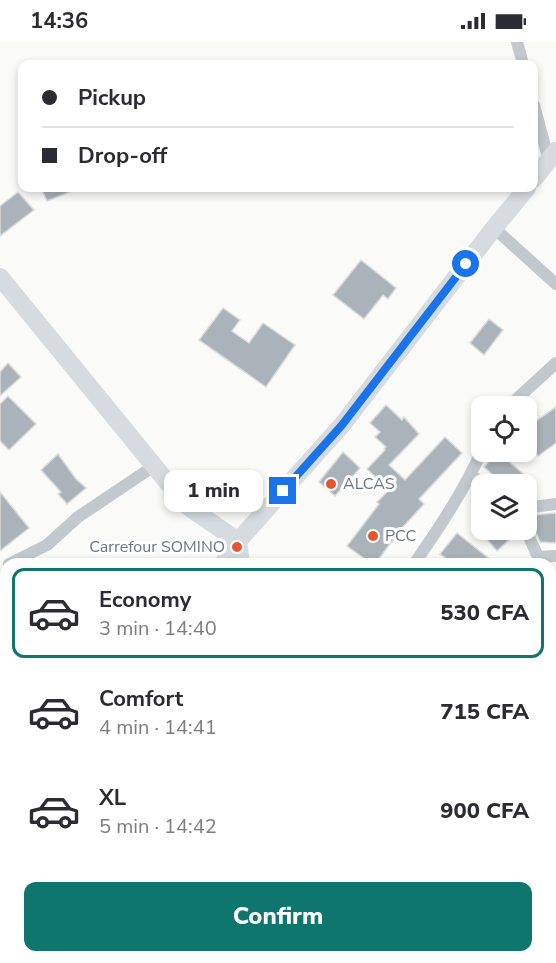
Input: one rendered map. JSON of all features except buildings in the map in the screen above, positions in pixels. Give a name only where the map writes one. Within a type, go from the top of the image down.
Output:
[{"type":"street","points":[[517,42],[522,60]]},
{"type":"street","points":[[538,116],[553,156],[538,174]]},
{"type":"street","points":[[227,558],[238,541],[342,425],[524,192]]},
{"type":"street","points":[[494,228],[556,284]]},
{"type":"street","points":[[0,277],[186,505],[238,541],[240,558]]},
{"type":"street","points":[[520,396],[556,363]]},
{"type":"street","points":[[418,558],[476,462]]},
{"type":"street","points":[[22,558],[47,545],[78,517],[154,466]]},
{"type":"street","points":[[537,507],[556,504]]},
{"type":"street","points":[[530,540],[538,557],[556,556]]},
{"type":"place","name":"ALCAS","points":[[331,484]]},
{"type":"place","name":"PCC","points":[[373,536]]},
{"type":"place","name":"Carrefour SOMINO","points":[[237,547]]},
{"type":"route","points":[[283,491],[342,425],[466,264]]}]
